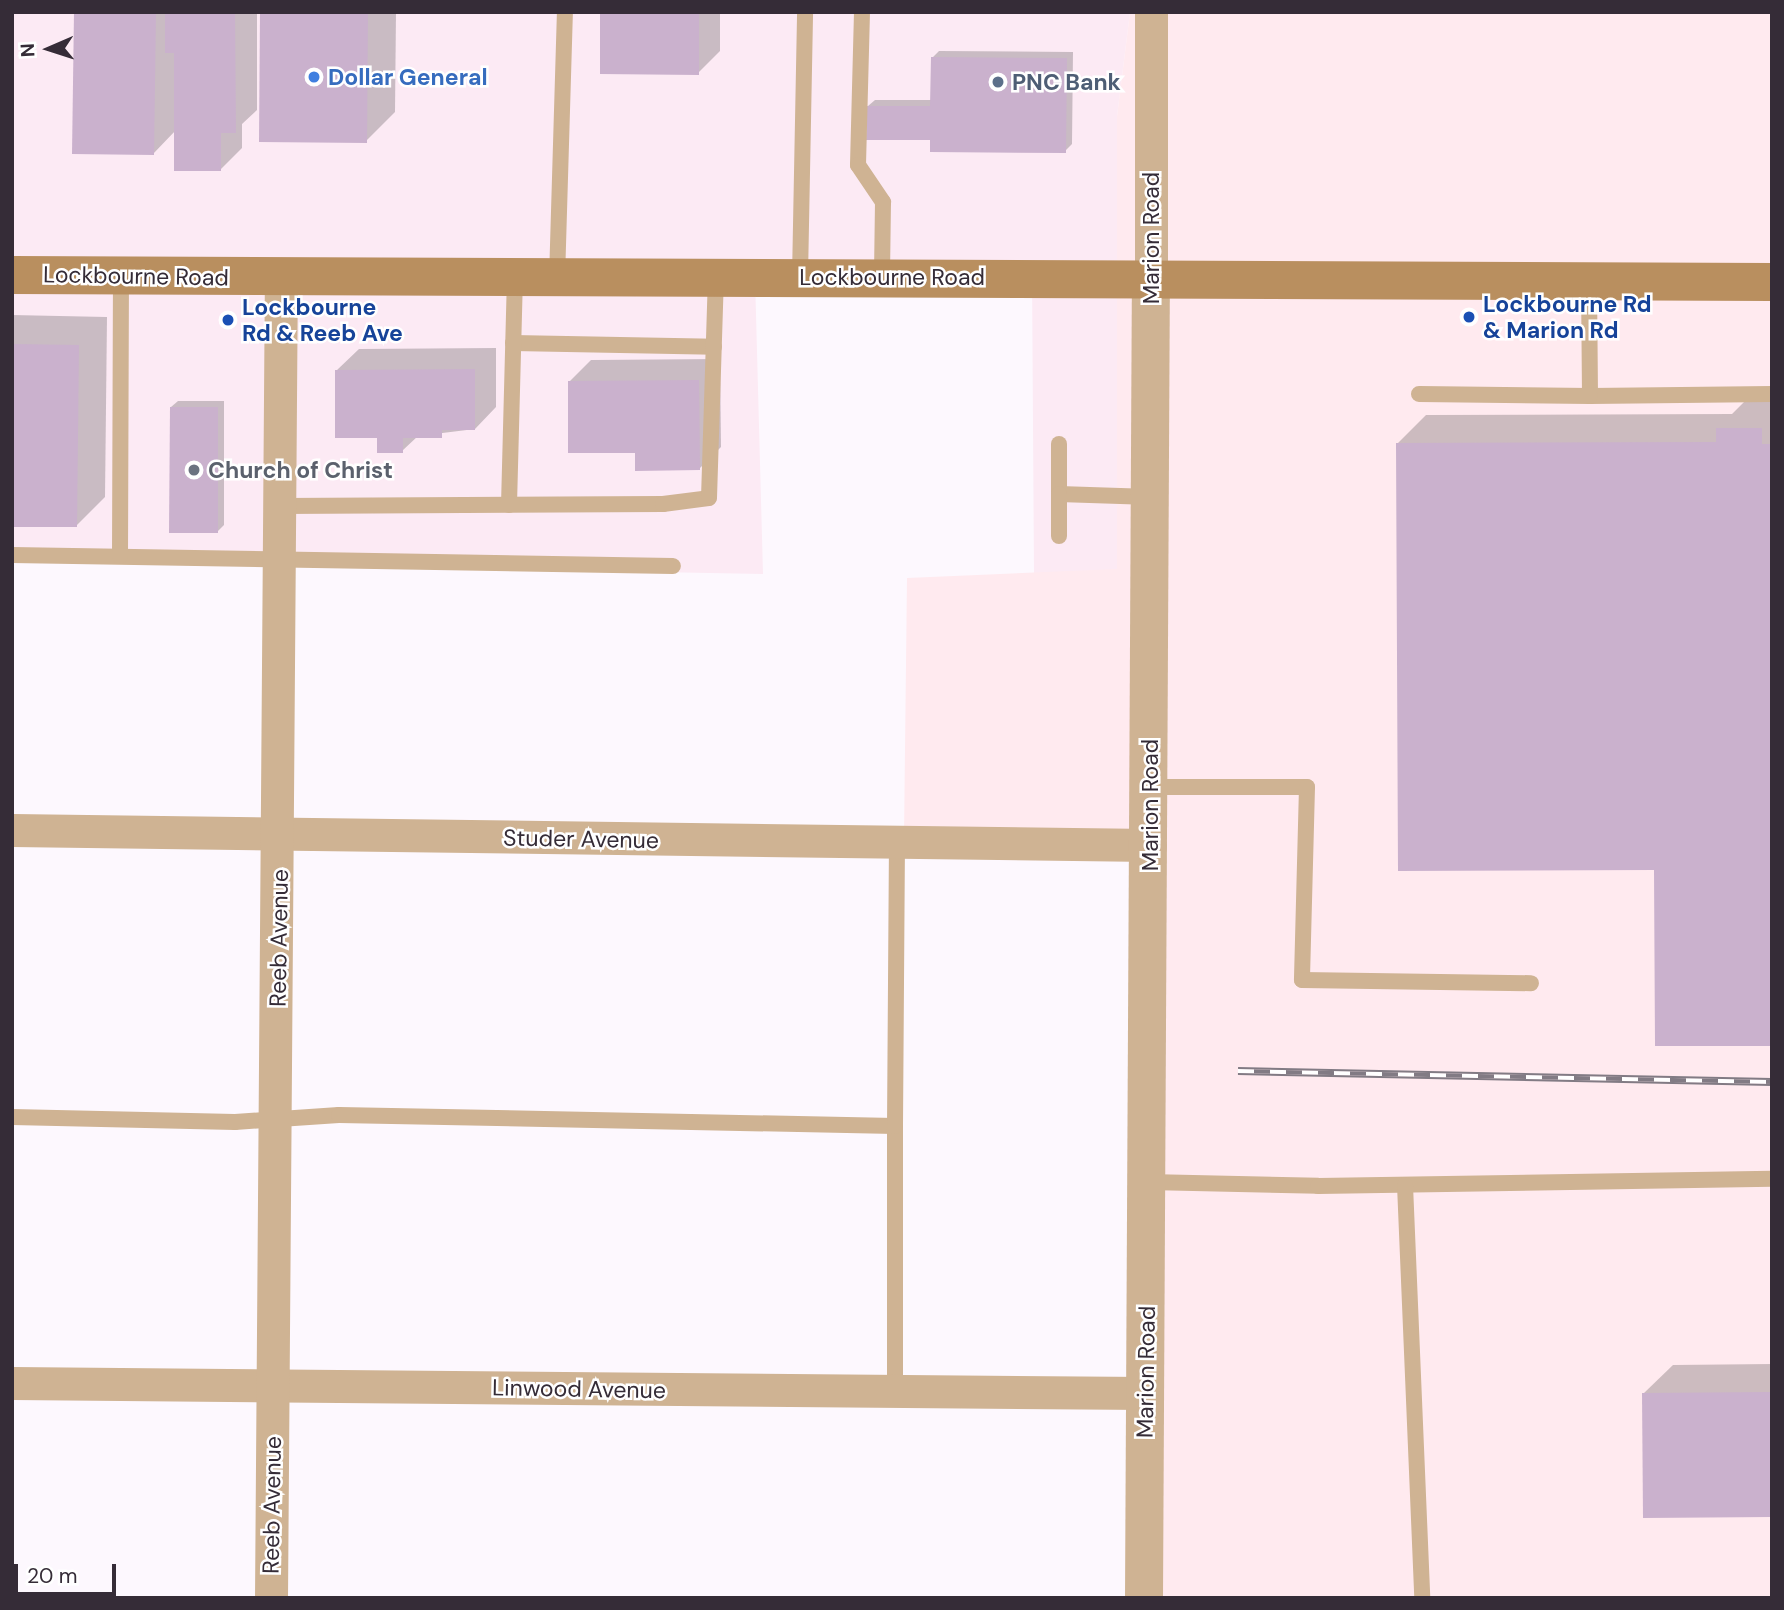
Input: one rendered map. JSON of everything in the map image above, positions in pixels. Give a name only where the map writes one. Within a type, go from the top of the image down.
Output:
[{"type":"main road","name":"Lockbourne Road","points":[[12,275],[515,279],[1151,277],[1772,282]]},
{"type":"street","name":"Marion Road","points":[[1144,1598],[1151,787],[1152,12]]},
{"type":"street","name":"Reeb Avenue","points":[[271,1598],[280,835],[281,278]]},
{"type":"street","name":"Studer Avenue","points":[[12,830],[1150,845]]},
{"type":"street","name":"Linwood Avenue","points":[[12,1384],[1146,1393]]},
{"type":"lane","points":[[557,279],[565,12]]},
{"type":"lane","points":[[800,277],[804,12]]},
{"type":"lane","points":[[862,12],[858,165],[883,202],[882,276]]},
{"type":"lane","points":[[120,556],[121,276]]},
{"type":"lane","points":[[281,506],[663,504],[709,498],[716,277]]},
{"type":"lane","points":[[509,505],[515,279]]},
{"type":"lane","points":[[1589,281],[1590,396]]},
{"type":"lane","points":[[513,343],[714,347]]},
{"type":"lane","points":[[1419,394],[1772,394]]},
{"type":"lane","points":[[1059,444],[1059,536]]},
{"type":"lane","points":[[1059,494],[1151,497]]},
{"type":"lane","points":[[12,555],[673,566]]},
{"type":"lane","points":[[1151,787],[1307,787],[1302,980],[1531,983]]},
{"type":"lane","points":[[895,1393],[897,842]]},
{"type":"lane","points":[[12,1117],[277,1120],[339,1115],[895,1126]]},
{"type":"lane","points":[[1148,1182],[1405,1185],[1772,1179]]},
{"type":"lane","points":[[1405,1185],[1422,1598]]},
{"type":"shaded area","points":[[12,12],[1130,12],[1117,116],[1117,570],[1034,574],[1032,274],[755,277],[763,574],[12,560]]},
{"type":"shaded area","points":[[1130,12],[1772,12],[1772,1598],[1147,1598],[1160,836],[904,836],[907,578],[1117,569],[1117,116]]},
{"type":"building","points":[[74,12],[156,12],[154,155],[72,154]]},
{"type":"building","points":[[165,12],[235,12],[236,133],[221,133],[221,171],[174,171],[174,53],[165,53]]},
{"type":"building","name":"Dollar General","points":[[260,12],[368,12],[367,143],[259,142]]},
{"type":"building","points":[[600,12],[699,12],[699,75],[600,74]]},
{"type":"building","name":"PNC Bank","points":[[931,57],[1067,58],[1066,153],[930,152],[930,140],[866,140],[867,106],[930,106]]},
{"type":"building","points":[[12,344],[79,345],[77,527],[12,527]]},
{"type":"building","points":[[475,369],[475,430],[442,430],[442,438],[403,438],[403,453],[377,453],[377,438],[335,438],[335,370]]},
{"type":"building","points":[[699,380],[700,470],[635,471],[635,453],[568,453],[568,381]]},
{"type":"building","name":"Church of Christ","points":[[170,407],[218,407],[218,533],[169,533]]},
{"type":"building","points":[[1716,428],[1762,428],[1762,444],[1772,444],[1772,1046],[1655,1046],[1654,870],[1398,871],[1396,443],[1716,442]]},
{"type":"building","points":[[1772,1392],[1772,1517],[1643,1518],[1642,1393]]},
{"type":"railway","points":[[1238,1071],[1772,1082]]},
{"type":"place","name":"Dollar General","points":[[314,77]]},
{"type":"place","name":"PNC Bank","points":[[998,82]]},
{"type":"place","name":"Lockbourne Rd & Marion Rd","points":[[1469,317]]},
{"type":"place","name":"Lockbourne Rd & Reeb Ave","points":[[228,320]]},
{"type":"place","name":"Church of Christ","points":[[194,470]]}]
